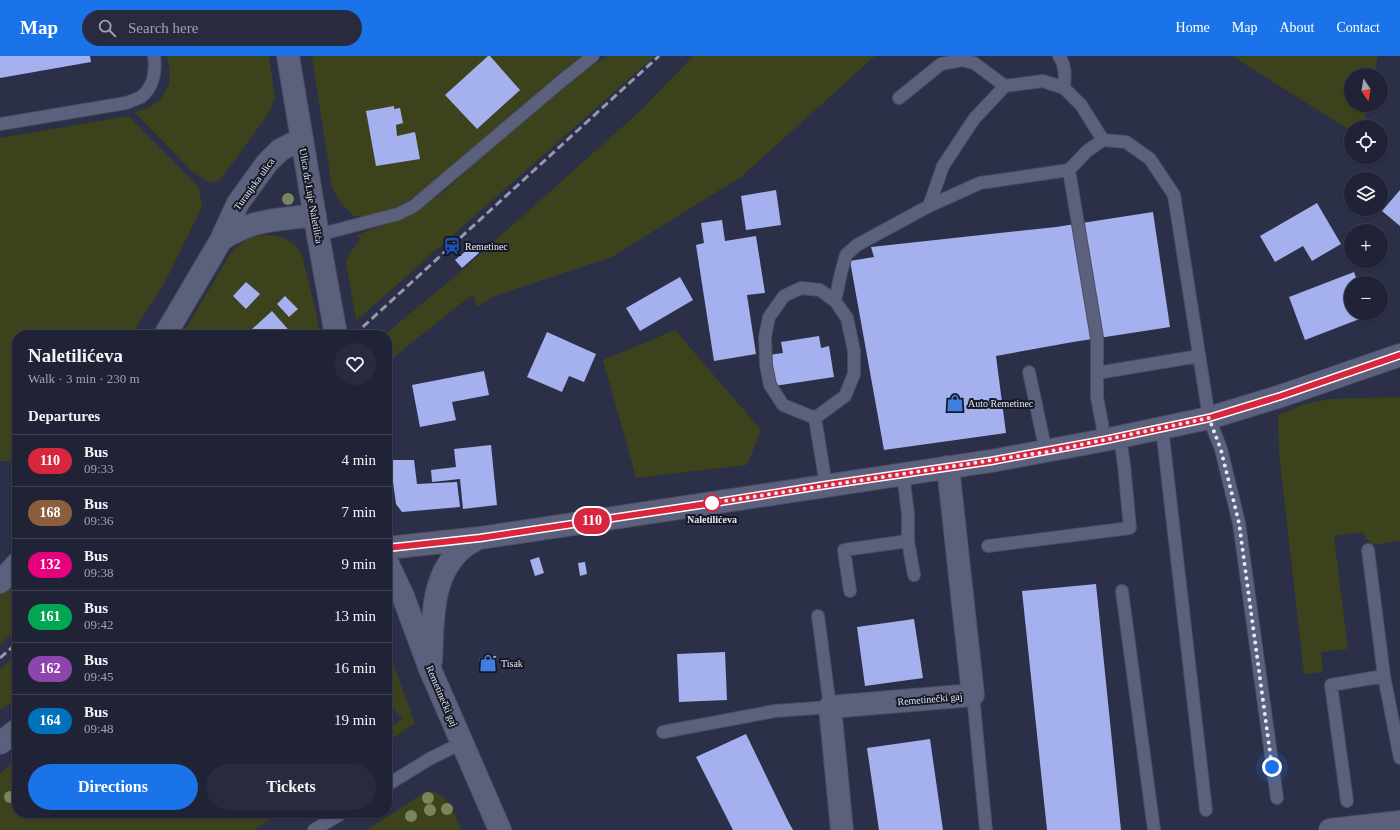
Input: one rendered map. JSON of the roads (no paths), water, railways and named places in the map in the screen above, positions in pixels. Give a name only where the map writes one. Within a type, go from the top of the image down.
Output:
[{"type":"main road","name":"Ulica dr. Luje Naletilića","points":[[288,56],[335,330]]},
{"type":"main road","name":"Turanjska ulica","points":[[168,330],[221,240],[238,204],[267,163],[280,150],[292,144],[302,142]]},
{"type":"main road","name":"Turanjska ulica","points":[[221,240],[232,232],[245,226],[257,223],[316,225]]},
{"type":"main road","points":[[392,547],[480,538],[1046,452],[1209,418],[1281,396],[1400,355]]},
{"type":"main road","name":"Remetinečki gaj","points":[[830,707],[974,695],[948,467]]},
{"type":"main road","points":[[430,669],[433,614],[436,594],[441,578],[448,566],[465,546],[480,538]]},
{"type":"main road","points":[[0,582],[12,569]]},
{"type":"main road","name":"Remetinečki gaj","points":[[392,573],[403,596],[430,669],[500,830]]},
{"type":"main road","points":[[830,707],[842,830]]},
{"type":"main road","points":[[0,743],[12,734]]},
{"type":"main road","points":[[1330,830],[1400,822]]},
{"type":"lane","points":[[0,124],[126,103],[140,97],[148,89],[153,79],[156,68],[154,56]]},
{"type":"lane","points":[[316,225],[398,214],[414,206],[593,56]]},
{"type":"lane","points":[[1059,56],[1066,72],[1064,88]]},
{"type":"lane","points":[[899,98],[941,64],[962,60],[974,63],[1005,86]]},
{"type":"lane","points":[[929,206],[943,166],[974,119],[1005,86],[1043,81],[1064,88],[1081,105],[1103,140]]},
{"type":"lane","points":[[835,301],[846,255],[857,245],[929,206],[980,183],[1069,170],[1087,151],[1103,140],[1126,142],[1150,159],[1174,194],[1209,418],[1221,450],[1239,523],[1277,798]]},
{"type":"lane","points":[[988,546],[1130,528],[1124,465],[1096,397],[1097,338],[1069,170]]},
{"type":"lane","points":[[801,288],[820,290],[835,301],[847,318],[854,352],[854,374],[845,396],[815,418],[783,405],[770,386],[766,365],[765,337],[770,317],[784,296],[801,288]]},
{"type":"lane","points":[[1097,373],[1199,356]]},
{"type":"lane","points":[[1029,372],[1046,452]]},
{"type":"lane","points":[[815,418],[826,485]]},
{"type":"lane","points":[[1162,428],[1206,810]]},
{"type":"lane","points":[[903,474],[908,514],[908,541],[914,575]]},
{"type":"lane","points":[[850,591],[844,550],[908,541]]},
{"type":"lane","points":[[1368,550],[1384,676],[1400,758]]},
{"type":"lane","points":[[1122,591],[1154,830]]},
{"type":"lane","points":[[663,732],[775,711],[830,707],[818,616]]},
{"type":"lane","points":[[1347,801],[1331,685],[1384,676]]},
{"type":"lane","points":[[974,695],[986,830]]},
{"type":"lane","points":[[392,782],[431,758],[462,743]]},
{"type":"lane","points":[[314,830],[334,818]]},
{"type":"railway","points":[[359,330],[659,56]]},
{"type":"railway","points":[[0,658],[12,647]]},
{"type":"place","name":"Remetinec","points":[[452,246]]},
{"type":"place","name":"Auto Remetinec","points":[[955,403]]},
{"type":"place","name":"Naletilićeva","points":[[712,503]]},
{"type":"place","name":"Tisak","points":[[488,663]]}]
